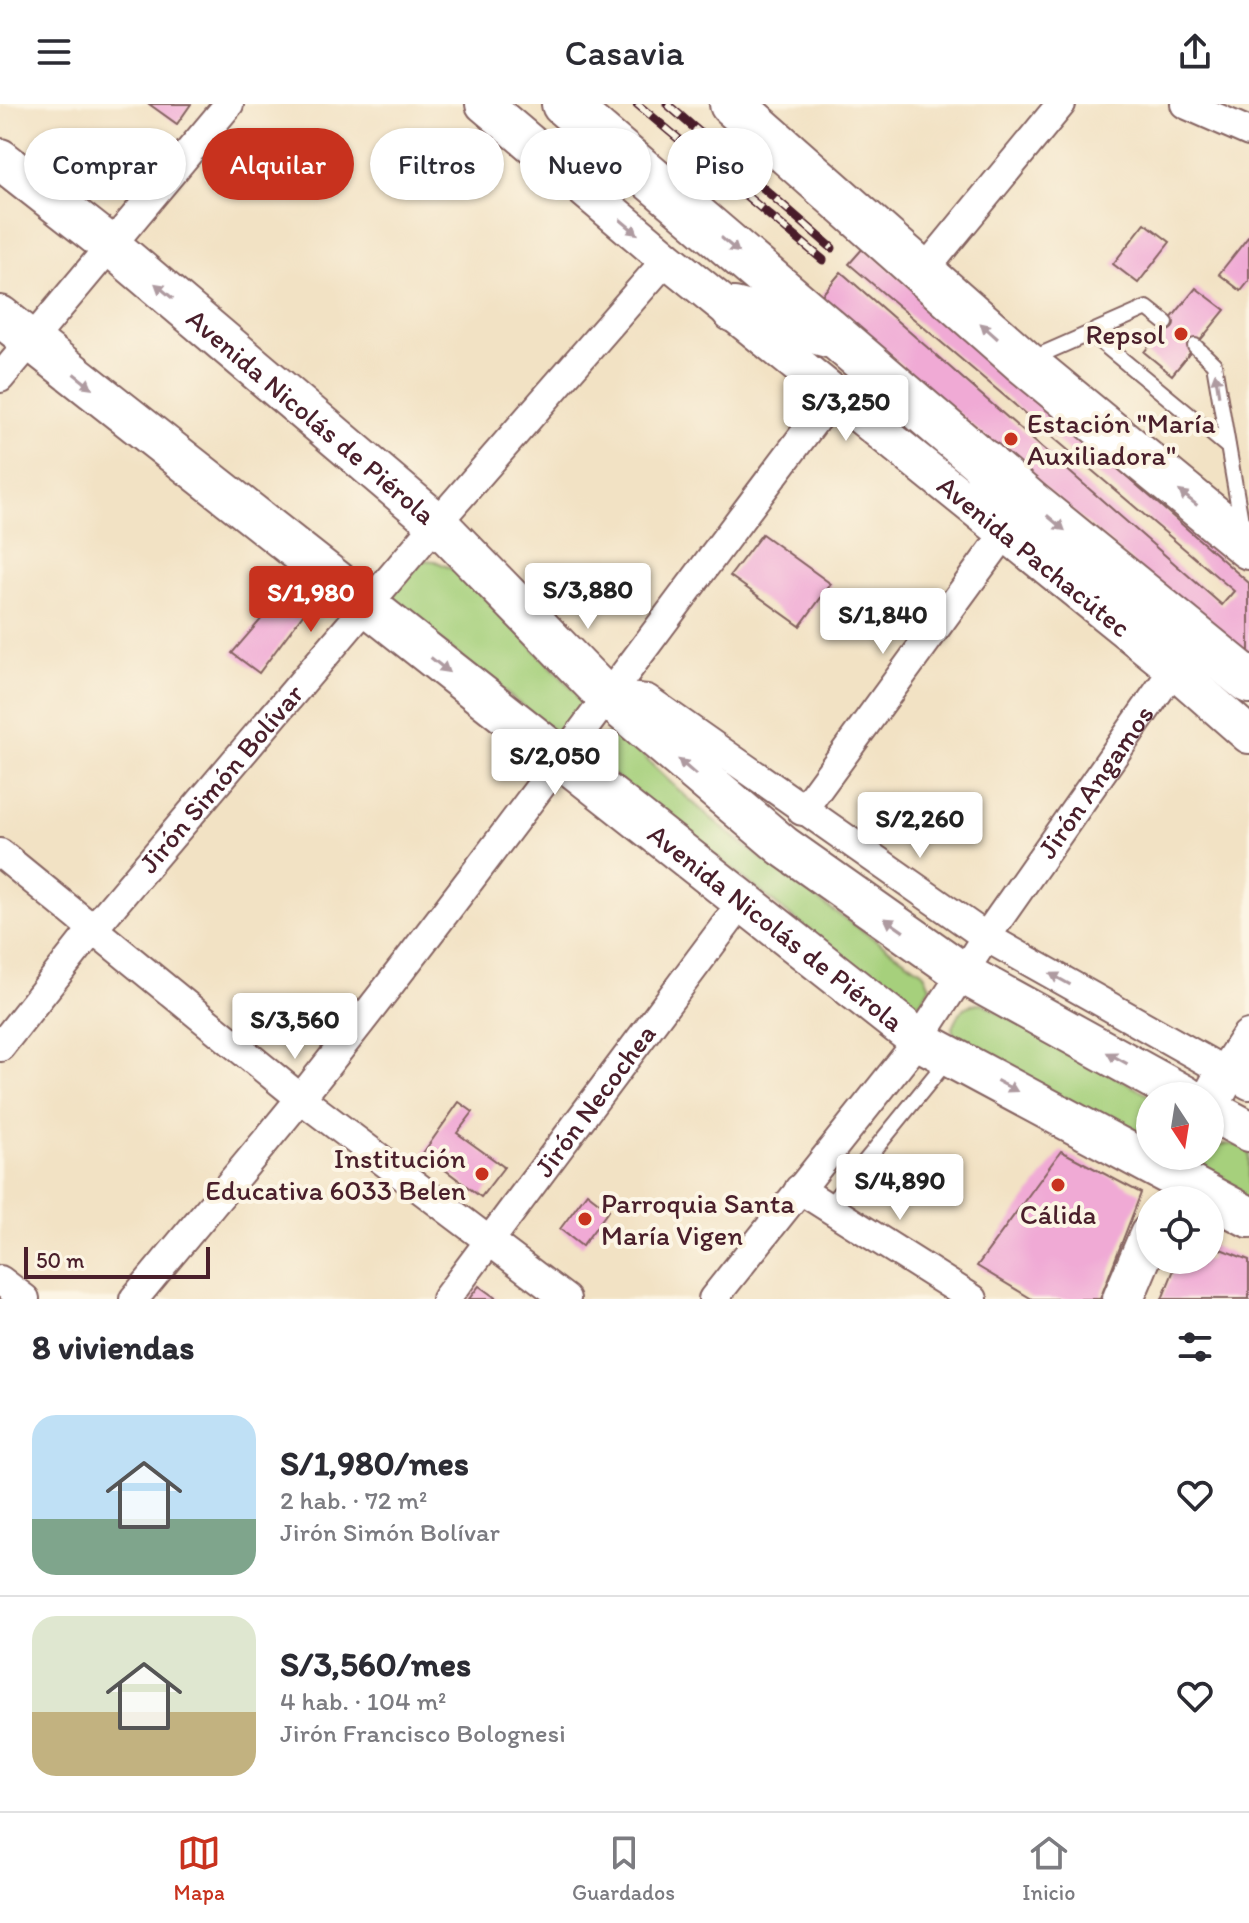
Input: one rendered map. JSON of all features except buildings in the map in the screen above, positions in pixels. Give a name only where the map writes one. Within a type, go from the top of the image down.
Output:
[{"type":"main road","name":"Avenida Pachacútec","points":[[564,104],[985,463],[1249,681]]},
{"type":"main road","points":[[749,109],[1024,362],[1247,545]]},
{"type":"main road","name":"Avenida Nicolás de Piérola","points":[[0,159],[111,246],[437,523],[605,695],[783,846],[964,974],[1160,1082]]},
{"type":"main road","points":[[734,310],[838,337]]},
{"type":"main road","name":"Avenida Nicolás de Piérola","points":[[0,316],[560,761],[935,1048],[1249,1217]]},
{"type":"main road","points":[[985,463],[1006,532]]},
{"type":"main road","points":[[1224,1118],[1249,1131]]},
{"type":"main road","points":[[1123,1299],[1136,1268]]},
{"type":"street","points":[[0,378],[229,104]]},
{"type":"street","name":"Avenida Pachacútec","points":[[484,104],[667,259],[734,310],[834,395],[1174,669],[1249,735]]},
{"type":"street","points":[[923,272],[1061,104]]},
{"type":"street","points":[[1185,104],[1249,132]]},
{"type":"street","name":"Jirón Simón Bolívar","points":[[0,1047],[93,929],[437,523],[667,259]]},
{"type":"street","points":[[134,1299],[300,1098],[560,761],[605,695],[834,395]]},
{"type":"street","points":[[802,811],[1006,532]]},
{"type":"street","name":"Jirón Angamos","points":[[713,1299],[799,1189],[841,1164],[935,1048],[964,974],[986,937],[1174,669]]},
{"type":"street","points":[[605,695],[647,699],[802,811],[986,937],[1228,1087],[1249,1038]]},
{"type":"street","points":[[0,853],[300,1098],[487,1243],[566,1299]]},
{"type":"street","name":"Jirón Necochea","points":[[446,1299],[742,903]]},
{"type":"street","points":[[799,1189],[973,1299]]},
{"type":"street","points":[[0,1280],[25,1299]]},
{"type":"lane","points":[[1024,362],[1147,308],[1166,323]]},
{"type":"lane","points":[[1090,333],[1228,447]]},
{"type":"lane","points":[[1195,346],[1214,364],[1247,545]]},
{"type":"lane","points":[[828,1207],[841,1164]]},
{"type":"green space","points":[[423,560],[435,561],[461,573],[586,703],[576,719],[555,732],[396,605],[395,593]]},
{"type":"green space","points":[[612,731],[622,733],[654,767],[726,831],[923,972],[930,986],[922,1001],[906,1008],[588,754],[589,746]]},
{"type":"green space","points":[[982,1003],[1136,1088],[1136,1138],[956,1041],[952,1028],[960,1013],[971,1005]]},
{"type":"green space","points":[[1224,1144],[1249,1146],[1249,1206],[1224,1189],[1224,1186],[1204,1176],[1204,1170],[1224,1170]]},
{"type":"railway","points":[[637,104],[823,260]]},
{"type":"railway","points":[[667,104],[832,248]]},
{"type":"place","name":"Repsol","points":[[1181,334]]},
{"type":"place","name":"Estación \"María Auxiliadora\"","points":[[1011,439]]},
{"type":"place","name":"Institución Educativa 6033 Belen","points":[[482,1174]]},
{"type":"place","name":"Cálida","points":[[1058,1185]]},
{"type":"place","name":"Parroquia Santa María Vigen","points":[[585,1219]]}]
